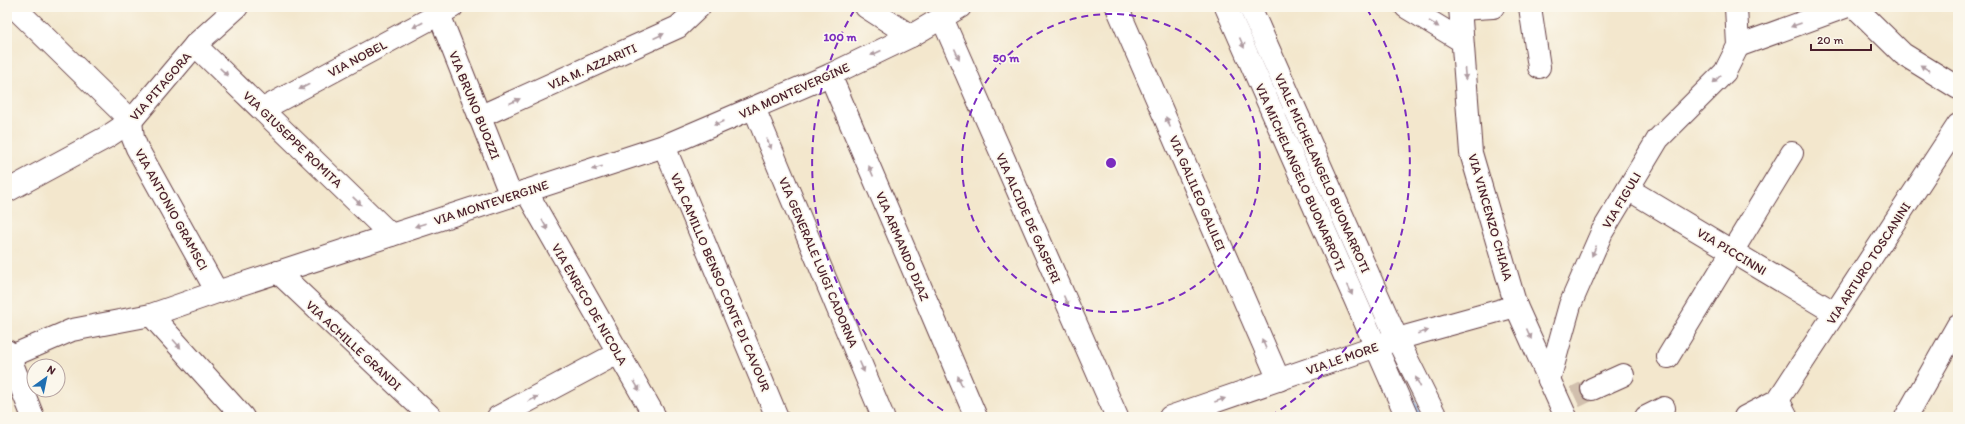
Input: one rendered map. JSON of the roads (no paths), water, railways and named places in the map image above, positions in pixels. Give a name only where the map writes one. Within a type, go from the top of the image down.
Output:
[{"type":"street","points":[[14,7],[131,120]]},
{"type":"street","name":"VIA M. AZZARITI","points":[[479,117],[678,28],[699,7]]},
{"type":"street","points":[[866,7],[911,36]]},
{"type":"street","name":"VIA MONTEVERGINE","points":[[8,355],[72,330],[151,315],[391,234],[664,146],[830,75],[911,36],[960,7]]},
{"type":"street","name":"VIA MICHELANGELO BUONARROTI","points":[[1226,7],[1407,417]]},
{"type":"street","name":"VIALE MICHELANGELO BUONARROTI","points":[[1250,7],[1397,339],[1436,417]]},
{"type":"street","points":[[1406,7],[1462,42]]},
{"type":"street","points":[[1460,8],[1493,7]]},
{"type":"street","points":[[1530,7],[1539,67]]},
{"type":"street","points":[[1736,7],[1738,46],[1845,7]]},
{"type":"street","points":[[1855,7],[1904,54],[1958,88]]},
{"type":"street","name":"VIA VINCENZO CHIAIA","points":[[1460,8],[1471,153],[1516,306],[1549,380],[1573,402]]},
{"type":"street","name":"VIA GALILEO GALILEI","points":[[1125,9],[1279,380]]},
{"type":"street","name":"VIA BRUNO BUOZZI","points":[[446,10],[479,117],[518,193]]},
{"type":"street","name":"VIA NOBEL","points":[[262,109],[446,10]]},
{"type":"street","name":"VIA PITAGORA","points":[[7,191],[107,137],[131,120],[223,11]]},
{"type":"street","name":"VIA ALCIDE DE GASPERI","points":[[942,18],[1117,417]]},
{"type":"street","name":"VIA GIUSEPPE ROMITA","points":[[196,44],[391,234]]},
{"type":"street","name":"VIA FIGULI","points":[[1549,380],[1570,305],[1602,232],[1658,139],[1725,72],[1738,46]]},
{"type":"street","name":"VIA ARMANDO DIAZ","points":[[830,75],[976,417]]},
{"type":"street","name":"VIA GENERALE LUIGI CADORNA","points":[[754,108],[883,417]]},
{"type":"street","name":"VIA ANTONIO GRAMSCI","points":[[131,120],[133,138],[137,148],[217,292]]},
{"type":"street","name":"VIA ARTURO TOSCANINI","points":[[1782,409],[1835,313],[1958,125]]},
{"type":"street","name":"VIA CAMILLO BENSO CONTE DI CAVOUR","points":[[664,146],[777,417]]},
{"type":"street","points":[[1668,357],[1792,153]]},
{"type":"street","name":"VIA PICCINNI","points":[[1628,189],[1835,313]]},
{"type":"street","name":"VIA ENRICO DE NICOLA","points":[[518,193],[618,353],[655,417]]},
{"type":"street","name":"VIA ACHILLE GRANDI","points":[[278,272],[431,417]]},
{"type":"street","name":"VIA LE MORE","points":[[1170,417],[1397,339],[1516,306]]},
{"type":"street","points":[[151,315],[243,417]]},
{"type":"street","points":[[1906,417],[1957,327]]},
{"type":"street","points":[[498,417],[618,353]]},
{"type":"street","points":[[8,355],[33,417]]},
{"type":"street","points":[[1573,402],[1623,375]]},
{"type":"street","points":[[1746,417],[1782,409]]},
{"type":"waterway","points":[[1404,384],[1420,417]]},
{"type":"tunnel","points":[[1575,397],[1592,389]]}]
